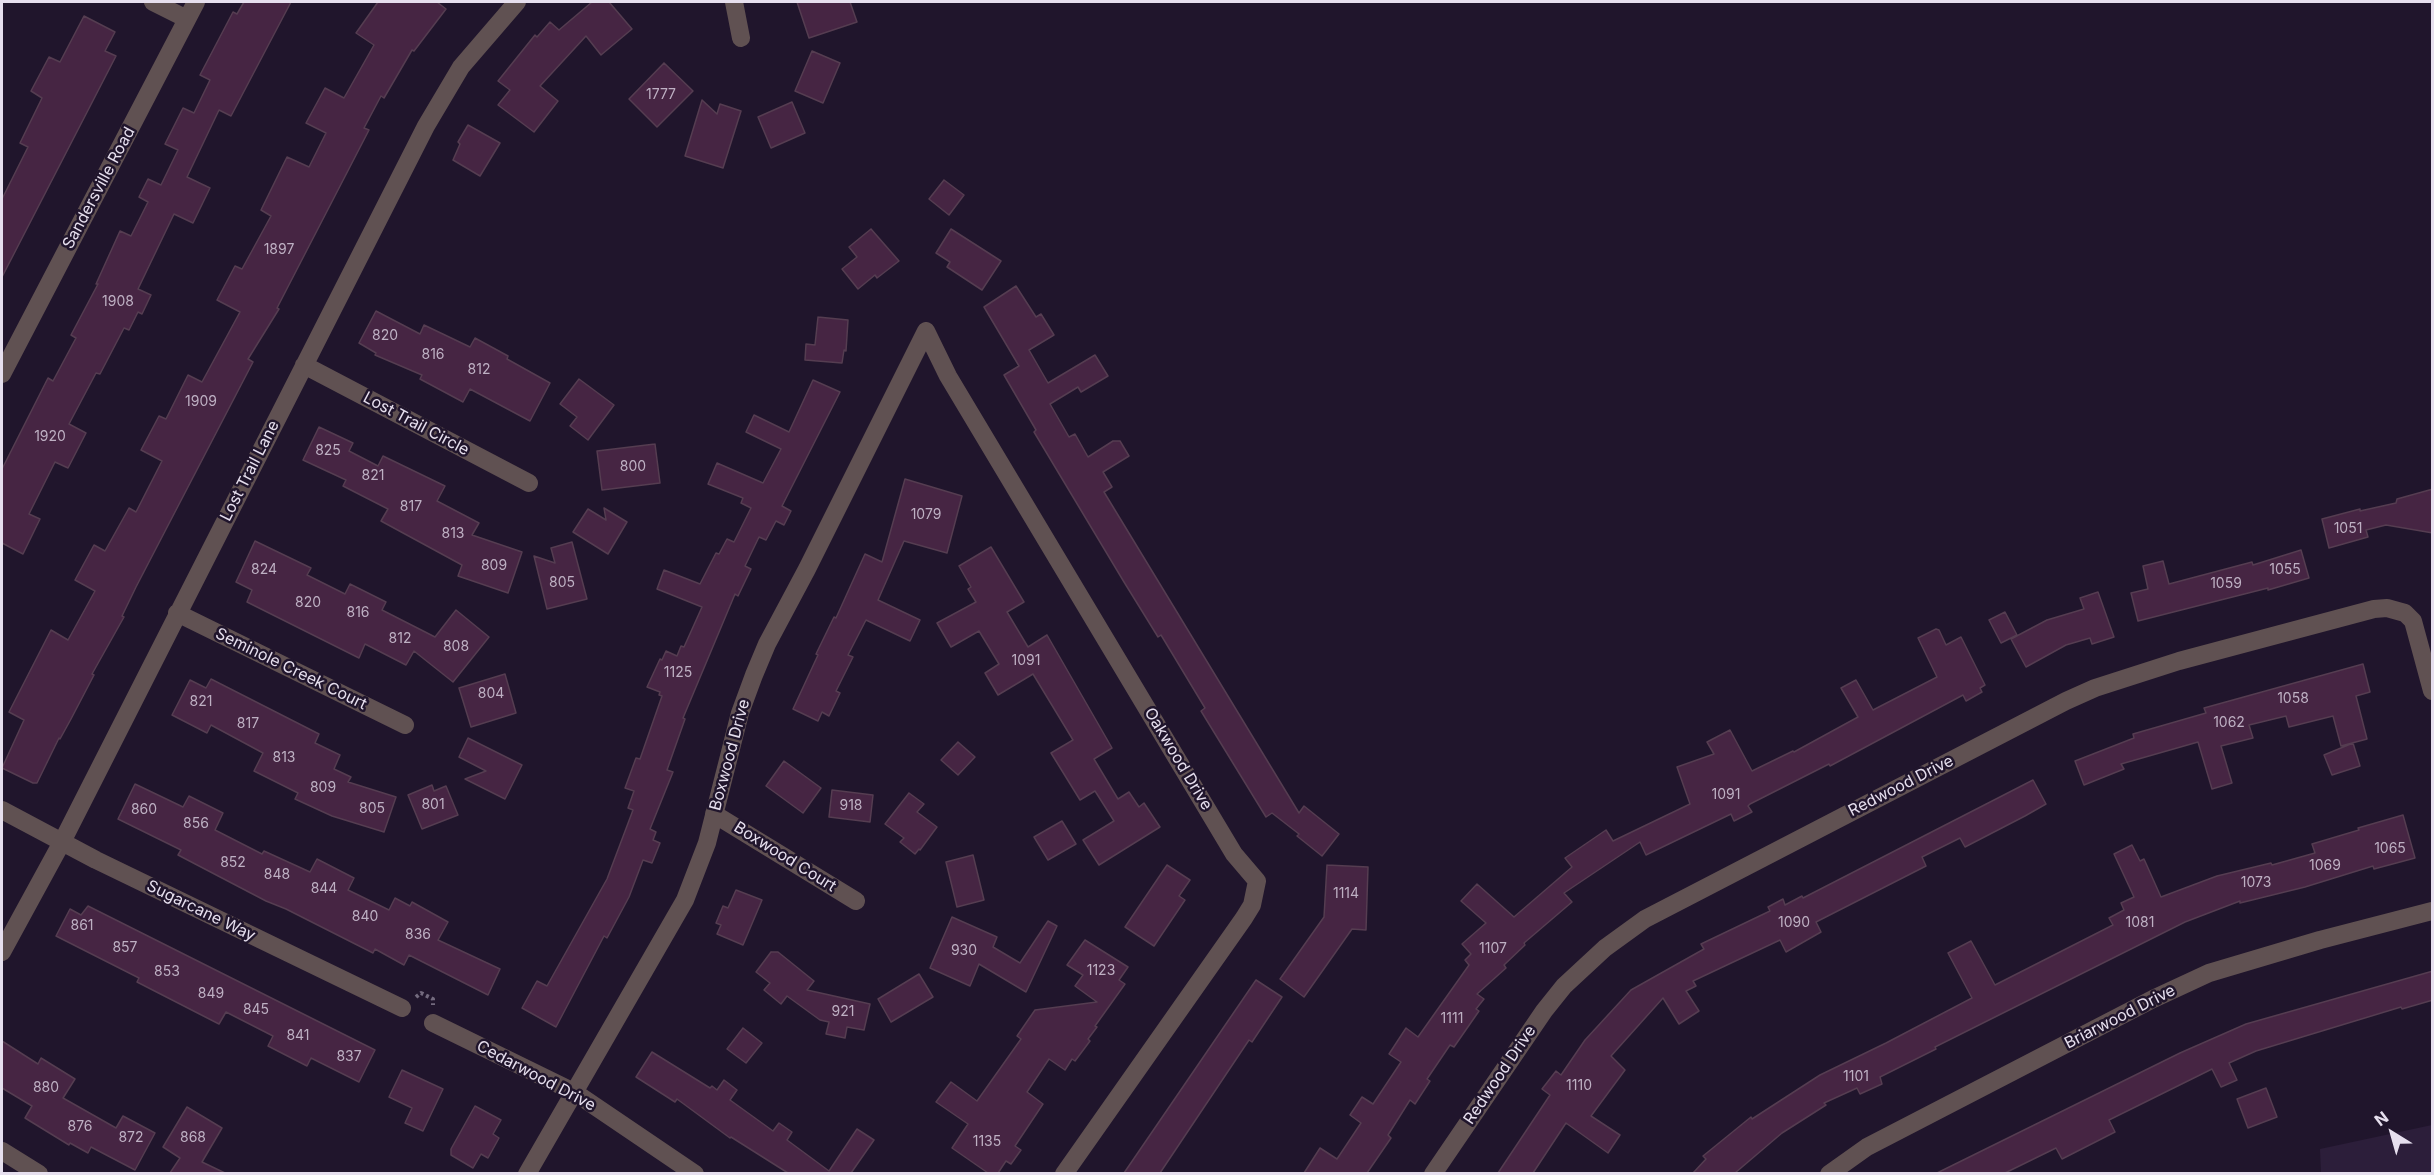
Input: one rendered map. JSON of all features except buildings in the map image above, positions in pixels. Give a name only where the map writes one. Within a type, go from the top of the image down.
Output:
[{"type":"street","points":[[153,2],[187,19]]},
{"type":"street","name":"Sandersville Road","points":[[2,374],[196,2]]},
{"type":"street","name":"Lost Trail Lane","points":[[2,952],[62,842],[426,126],[461,67],[517,2]]},
{"type":"street","points":[[734,2],[741,38]]},
{"type":"street","name":"Boxwood Drive","points":[[527,1173],[685,900],[700,866],[740,713],[767,644],[926,331]]},
{"type":"street","name":"Oakwood Drive","points":[[926,331],[948,376],[1228,843],[1257,880],[1252,905],[1244,918],[1064,1173]]},
{"type":"street","name":"Lost Trail Circle","points":[[304,365],[529,483]]},
{"type":"street","name":"Redwood Drive","points":[[1433,1173],[1563,986],[1605,948],[1645,919],[2067,701],[2095,688],[2179,661],[2374,609],[2387,608],[2405,614],[2413,621],[2433,691]]},
{"type":"street","name":"Seminole Creek Court","points":[[177,613],[405,725]]},
{"type":"street","name":"Sugarcane Way","points":[[2,810],[273,947],[402,1008]]},
{"type":"street","name":"Boxwood Court","points":[[714,813],[856,901]]},
{"type":"street","name":"Briarwood Drive","points":[[1829,1173],[1878,1142],[2153,999],[2209,973],[2298,946],[2433,911]]},
{"type":"street","name":"Cedarwood Drive","points":[[433,1023],[574,1092],[695,1173]]},
{"type":"street","points":[[2,1151],[39,1173]]},
{"type":"path","points":[[402,1008],[421,993],[433,999],[433,1023]]},
{"type":"shaded area","points":[[2432,1125],[2432,1173],[2321,1173],[2320,1149]]}]
